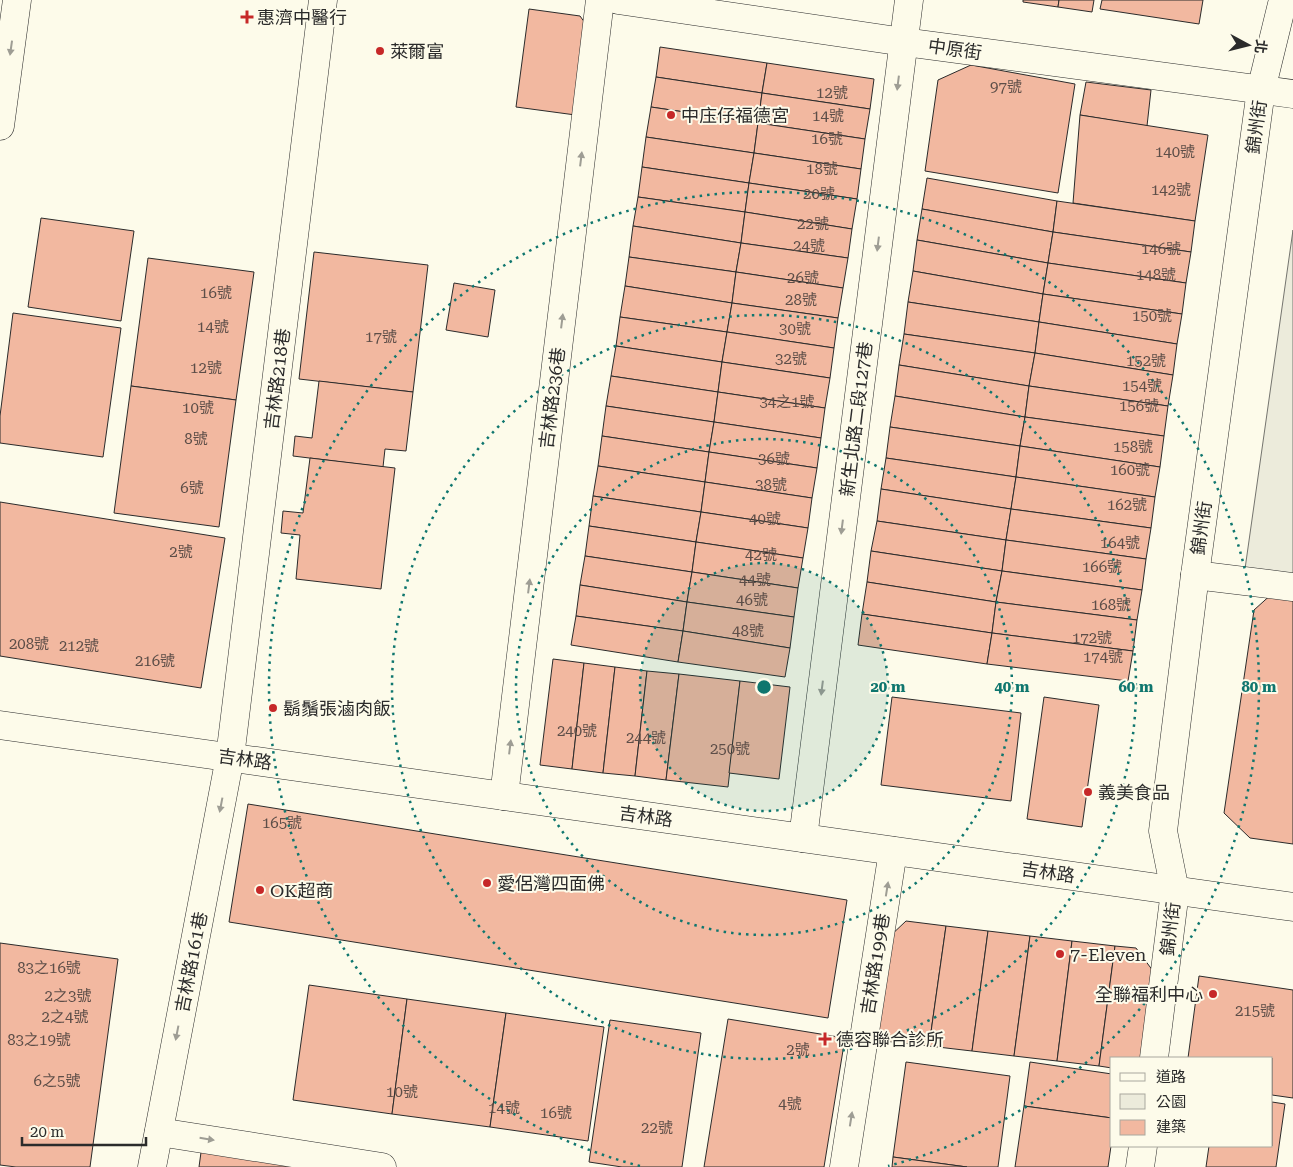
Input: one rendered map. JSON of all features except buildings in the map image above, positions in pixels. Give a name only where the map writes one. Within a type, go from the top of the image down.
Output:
[{"type":"street","points":[[0,126],[17,0]]},
{"type":"street","name":"吉林路218巷","points":[[230,757],[323,0]]},
{"type":"street","name":"吉林路236巷","points":[[504,796],[600,0]]},
{"type":"street","name":"中原街","points":[[618,0],[904,42],[1293,94]]},
{"type":"street","name":"新生北路二段127巷","points":[[803,838],[909,0]]},
{"type":"street","name":"錦州街","points":[[1154,1057],[1175,891],[1162,831],[1261,90],[1284,1]]},
{"type":"street","points":[[1195,575],[1293,587]]},
{"type":"street","name":"吉林路","points":[[0,725],[1293,907]]},
{"type":"street","name":"吉林路161巷","points":[[152,1167],[230,757]]},
{"type":"street","name":"吉林路199巷","points":[[844,1167],[893,851]]},
{"type":"street","points":[[159,1132],[382,1167]]},
{"type":"street","points":[[1140,1167],[1143,1147]]},
{"type":"green space","points":[[1293,230],[1293,582],[1244,576]]},
{"type":"place","name":"惠濟中醫行","points":[[247,17]]},
{"type":"place","name":"萊爾富","points":[[380,51]]},
{"type":"place","name":"中庒仔福德宮","points":[[671,115]]},
{"type":"place","name":"鬍鬚張滷肉飯","points":[[273,708]]},
{"type":"place","name":"義美食品","points":[[1088,792]]},
{"type":"place","name":"愛侶灣四面佛","points":[[487,883]]},
{"type":"place","name":"OK超商","points":[[260,890]]},
{"type":"place","name":"7-Eleven","points":[[1060,954]]},
{"type":"place","name":"全聯福利中心","points":[[1213,994]]},
{"type":"place","name":"德容聯合診所","points":[[825,1039]]}]
